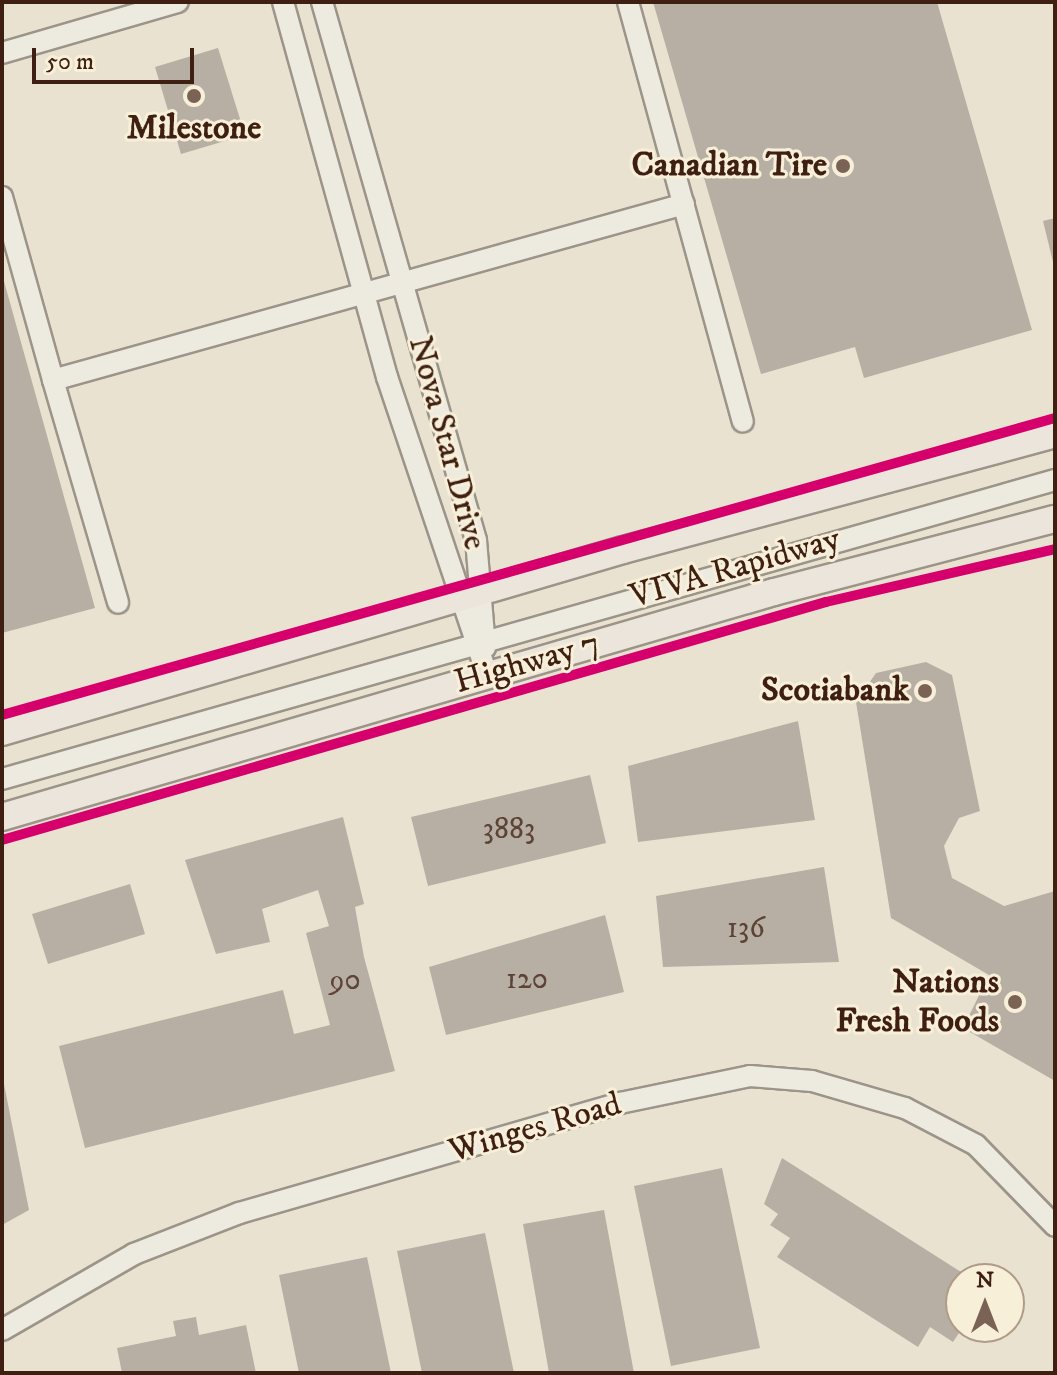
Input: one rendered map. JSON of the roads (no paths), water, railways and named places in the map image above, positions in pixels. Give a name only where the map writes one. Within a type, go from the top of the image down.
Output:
[{"type":"main road","points":[[2,732],[469,595],[1055,434]]},
{"type":"main road","name":"Highway 7","points":[[2,817],[487,675],[1055,519]]},
{"type":"street","points":[[2,53],[178,2]]},
{"type":"street","name":"Nova Star Drive","points":[[283,2],[364,293],[469,595],[487,675]]},
{"type":"street","name":"Nova Star Drive","points":[[322,2],[476,540],[469,595]]},
{"type":"street","points":[[628,2],[743,422]]},
{"type":"street","points":[[2,197],[118,603]]},
{"type":"street","points":[[53,380],[684,204]]},
{"type":"street","name":"VIVA Rapidway","points":[[2,779],[479,640],[1055,480]]},
{"type":"street","name":"Winges Road","points":[[2,1330],[134,1254],[239,1213],[620,1103],[750,1076],[812,1081],[905,1108],[976,1145],[1055,1226]]},
{"type":"place","name":"Milestone","points":[[194,96]]},
{"type":"place","name":"Canadian Tire","points":[[843,166]]},
{"type":"place","name":"Scotiabank","points":[[925,691]]},
{"type":"place","name":"Nations Fresh Foods","points":[[1015,1002]]}]
